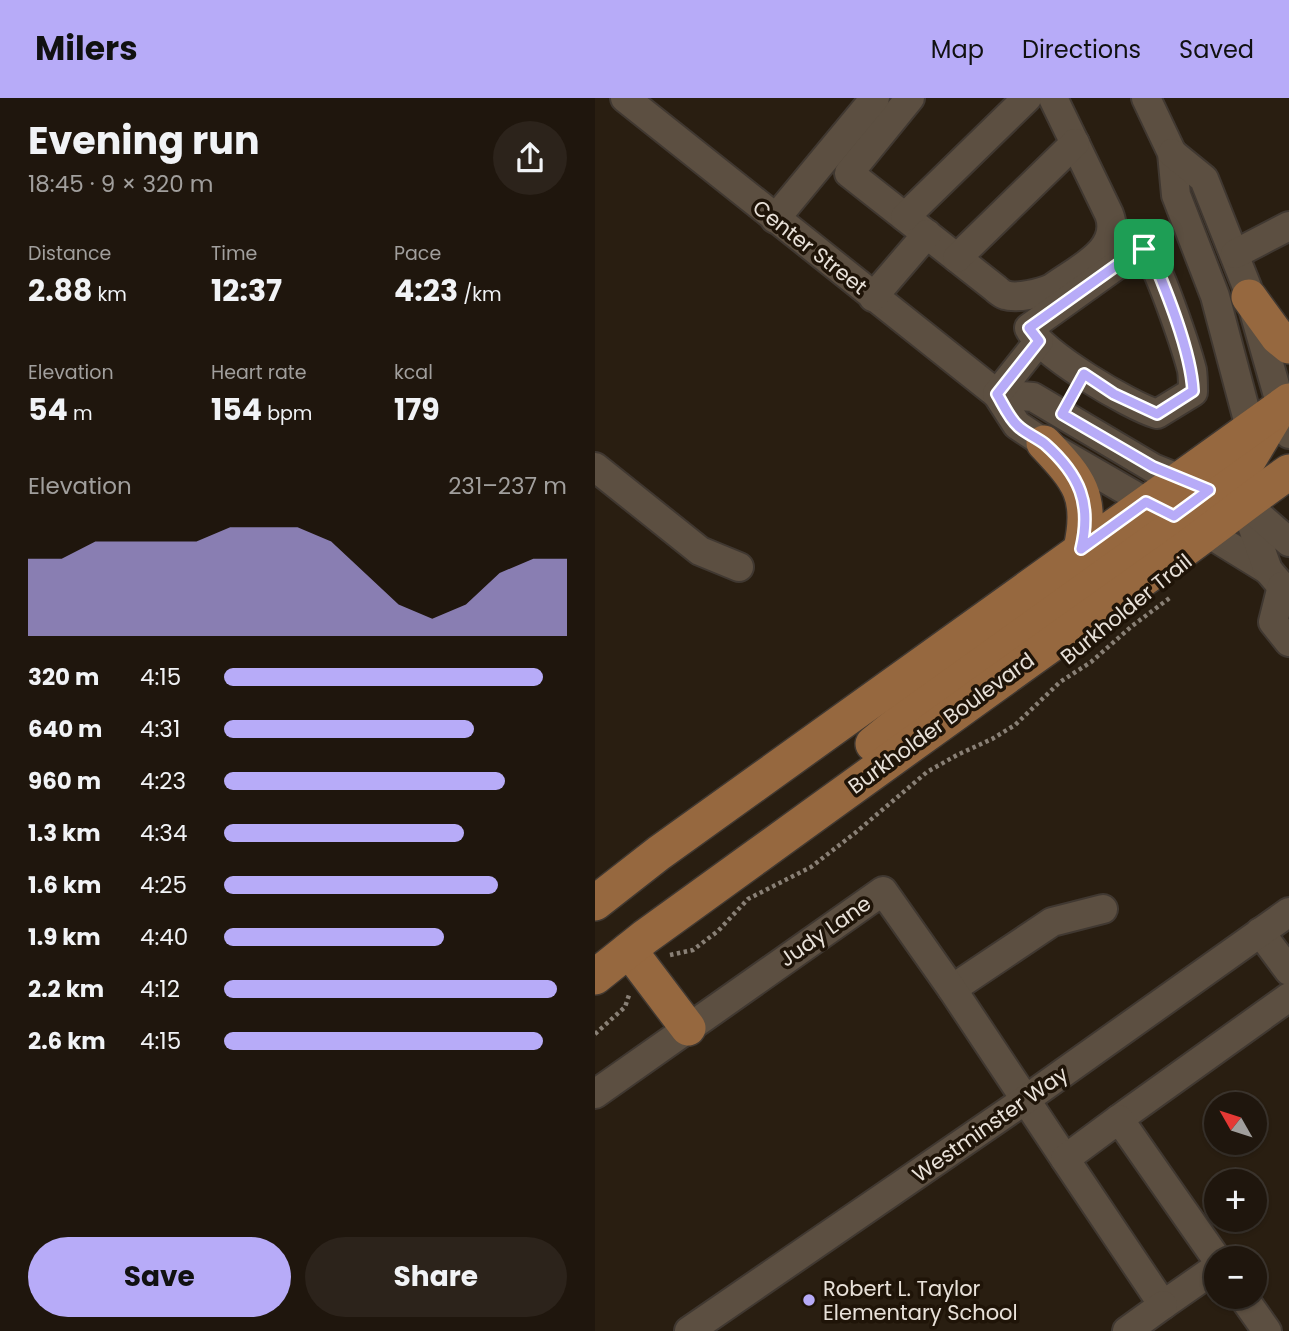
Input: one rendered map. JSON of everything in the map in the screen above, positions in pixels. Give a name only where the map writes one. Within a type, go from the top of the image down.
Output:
[{"type":"main road","points":[[1233,298],[1289,346]]},
{"type":"main road","points":[[595,903],[659,853],[1081,549],[1160,509],[1286,414]]},
{"type":"main road","points":[[1053,429],[1082,496],[1086,526],[1081,549]]},
{"type":"main road","points":[[1244,503],[1289,452]]},
{"type":"main road","name":"Burkholder Boulevard","points":[[595,977],[833,801],[1289,472]]},
{"type":"main road","points":[[833,801],[873,745],[950,682],[1149,538],[1160,509]]},
{"type":"main road","points":[[629,950],[688,1028]]},
{"type":"street","name":"Center Street","points":[[625,98],[997,394],[1017,425],[1053,429],[1244,503],[1289,542]]},
{"type":"street","points":[[775,219],[875,98]]},
{"type":"street","points":[[910,98],[849,173],[1004,295],[1013,296],[1044,292],[1103,251],[1112,235],[1113,225],[1053,98]]},
{"type":"street","points":[[873,297],[916,226],[1027,98]]},
{"type":"street","points":[[1146,98],[1173,153],[1176,195],[1233,298],[1286,414]]},
{"type":"street","points":[[957,258],[1075,143]]},
{"type":"street","points":[[1173,153],[1204,179],[1235,254],[1233,298],[1249,443],[1244,503],[1280,584],[1273,622],[1289,642]]},
{"type":"street","points":[[1235,254],[1289,226]]},
{"type":"street","points":[[1144,249],[1150,252],[1174,318],[1192,371],[1193,391],[1157,414],[1146,411],[1084,374],[1039,341],[1029,328],[1138,250],[1144,249]]},
{"type":"street","points":[[1174,318],[1233,298]]},
{"type":"street","points":[[997,394],[1039,341]]},
{"type":"street","points":[[1053,429],[1084,374]]},
{"type":"street","name":"Center Street","points":[[1053,429],[1160,509],[1208,533],[1280,584]]},
{"type":"street","points":[[595,467],[700,551],[739,567]]},
{"type":"street","name":"Judy Lane","points":[[595,1094],[883,891],[952,989],[1163,1305]]},
{"type":"street","points":[[952,989],[1052,922],[1103,909]]},
{"type":"street","name":"Westminster Way","points":[[689,1331],[1025,1100],[1289,912]]},
{"type":"street","points":[[1260,932],[1289,971]]},
{"type":"street","points":[[1065,1159],[1289,997]]},
{"type":"street","points":[[1119,1119],[1208,1246]]},
{"type":"street","points":[[1127,1331],[1204,1276]]},
{"type":"street","points":[[1251,1309],[1267,1331]]},
{"type":"path","name":"Burkholder Trail","points":[[670,955],[693,950],[718,931],[748,899],[811,867],[927,772],[1015,725],[1060,682],[1091,662],[1177,592]]},
{"type":"path","points":[[595,1034],[625,1007],[630,994]]},
{"type":"place","name":"Robert L. Taylor Elementary School","points":[[809,1300]]},
{"type":"route","points":[[1144,249],[1150,252],[1174,318],[1192,371],[1193,391],[1157,414],[1114,394],[1084,374],[1062,414],[1153,467],[1209,490],[1174,516],[1146,502],[1081,549],[1086,526],[1085,508],[1072,472],[1044,443],[1017,425],[997,394],[1039,341],[1029,328],[1138,250],[1144,249]]}]
